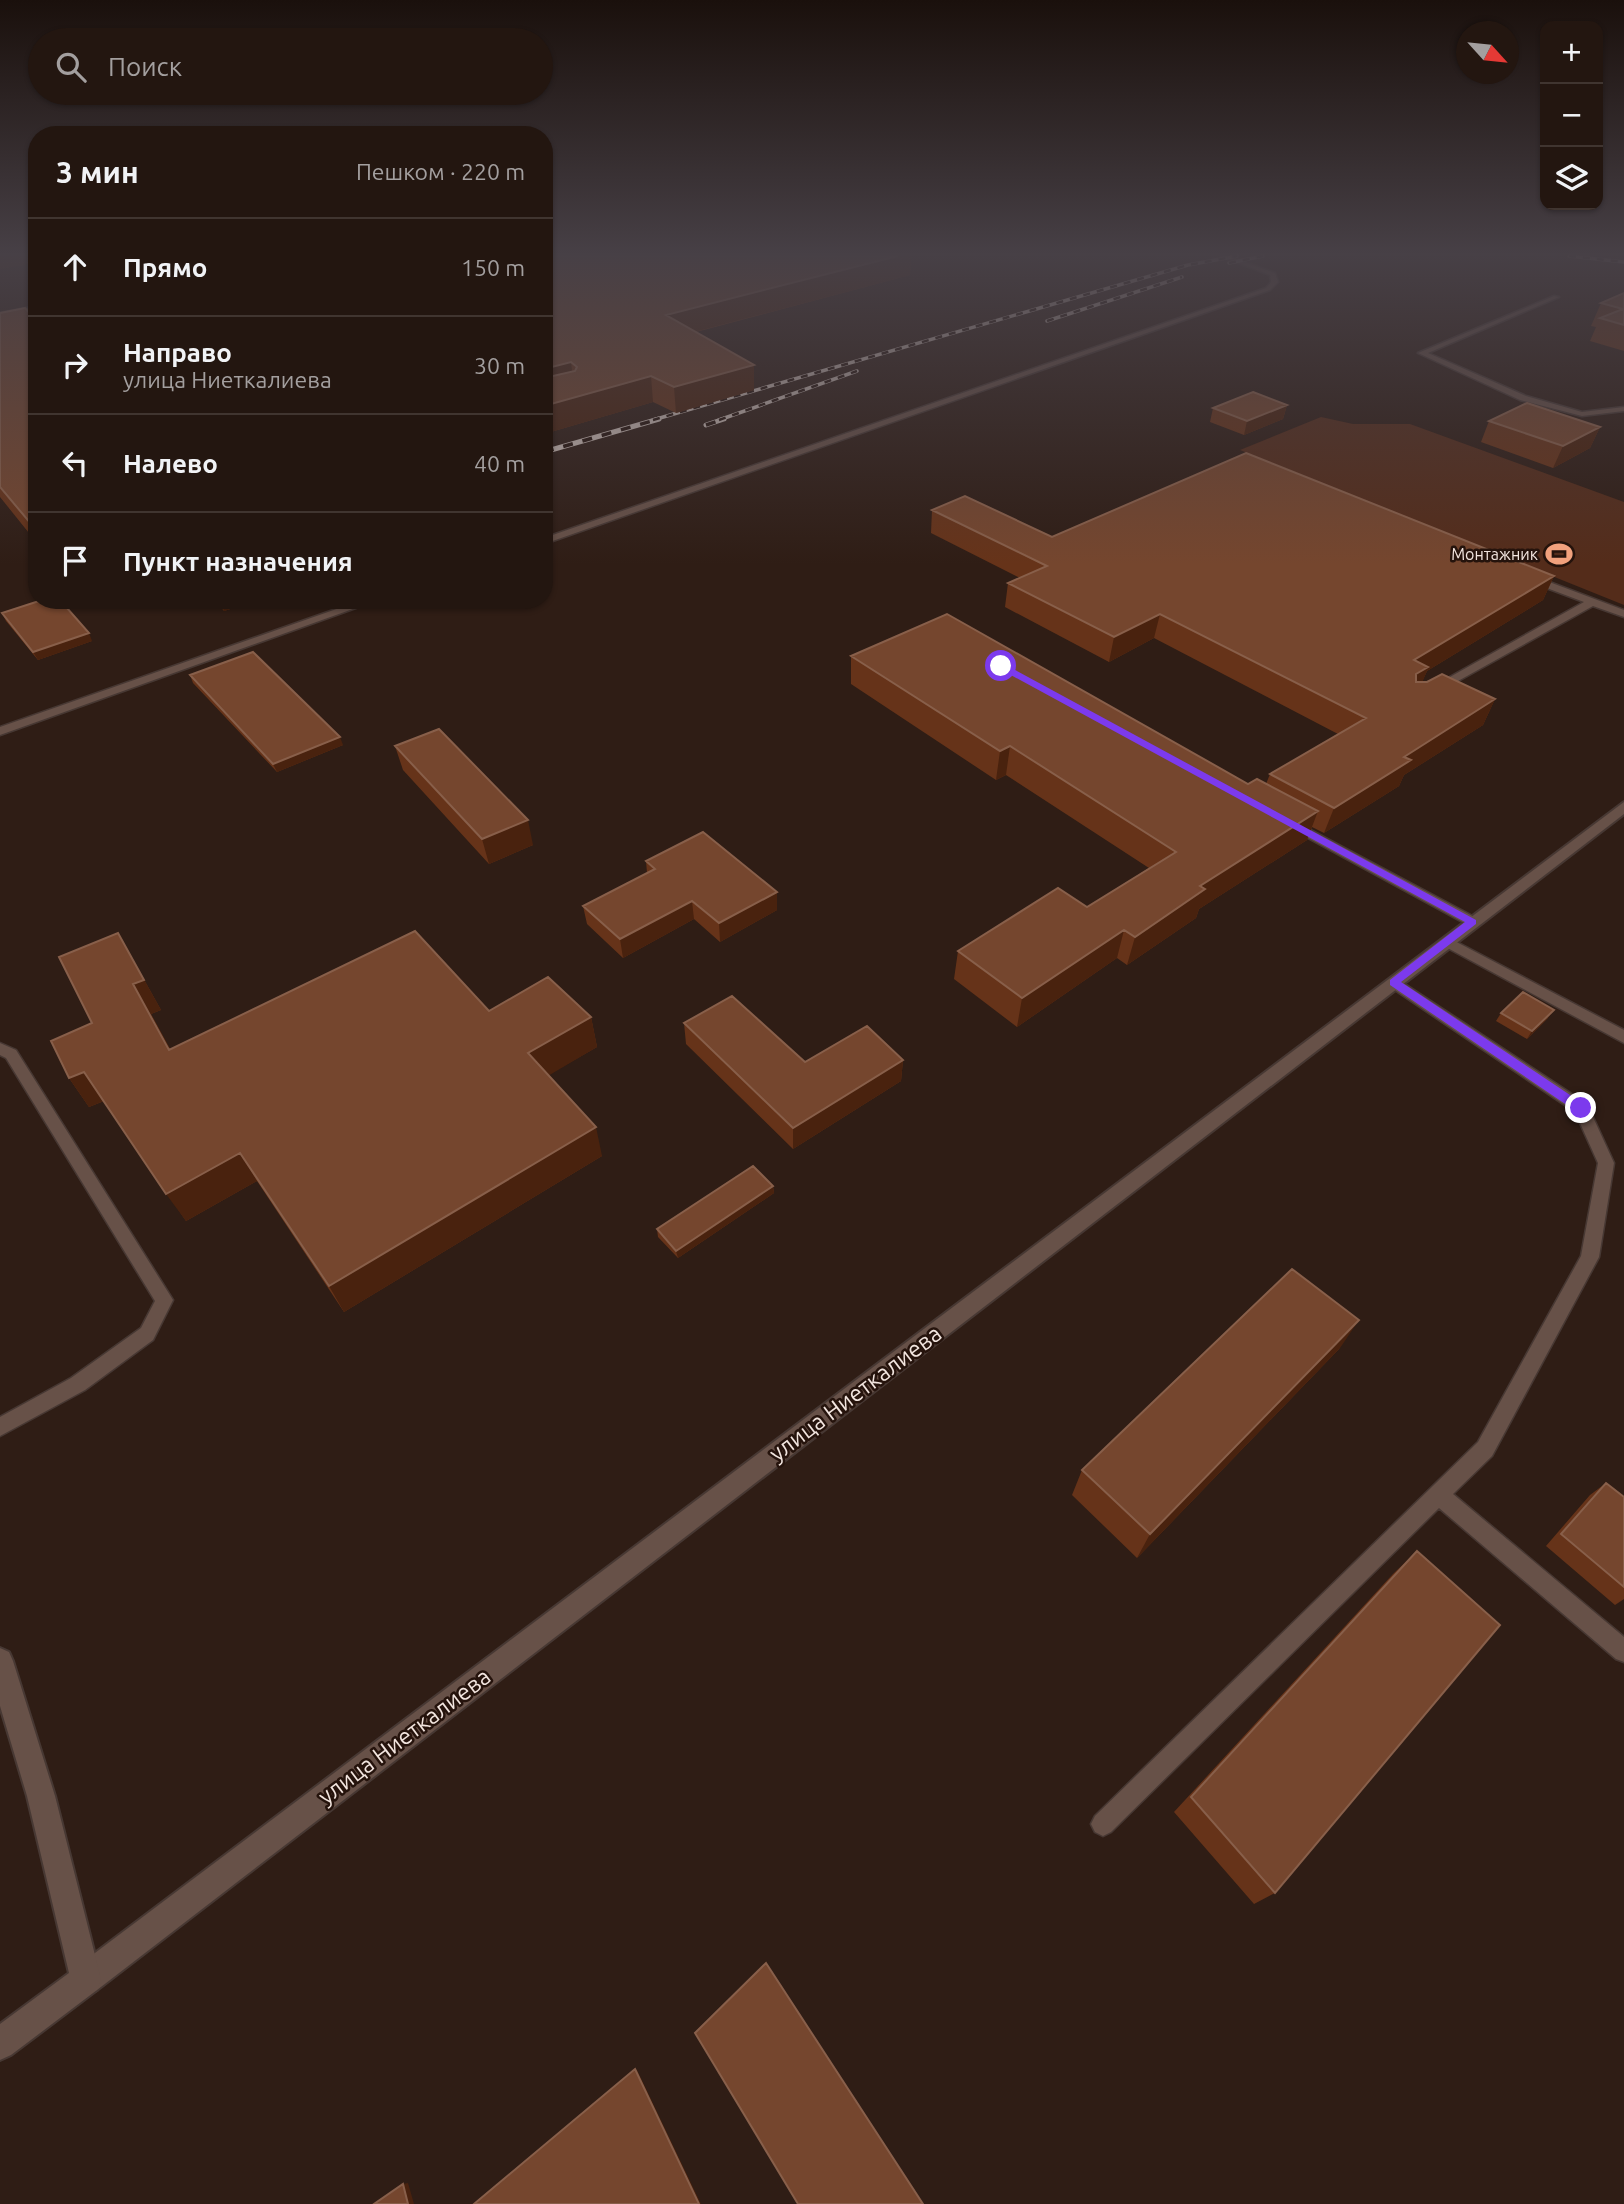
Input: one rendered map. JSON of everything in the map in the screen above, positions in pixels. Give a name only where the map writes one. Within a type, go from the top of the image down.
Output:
[{"type":"street","name":"улица Ниеткалиева","points":[[0,2044],[1624,807]]},
{"type":"street","points":[[0,1661],[41,1796],[86,1979]]},
{"type":"lane","points":[[553,538],[1068,359]]},
{"type":"lane","points":[[1435,359],[1523,398],[1582,414],[1624,409]]},
{"type":"lane","points":[[1525,576],[1624,614]]},
{"type":"lane","points":[[1423,697],[1590,603]]},
{"type":"lane","points":[[0,731],[341,609]]},
{"type":"lane","points":[[1279,817],[1473,922]]},
{"type":"lane","points":[[1447,942],[1624,1038]]},
{"type":"lane","points":[[1104,1824],[1485,1449],[1590,1256],[1606,1163],[1581,1108],[1394,982]]},
{"type":"lane","points":[[0,1049],[11,1054],[164,1300],[147,1334],[78,1384],[0,1427]]},
{"type":"lane","points":[[1438,1496],[1624,1651]]},
{"type":"shaded area","name":"Монтажник","points":[[1321,417],[1353,424],[1410,424],[1624,502],[1624,605],[1240,450]]},
{"type":"building","points":[[0,359],[28,359],[28,520],[0,487]]},
{"type":"building","points":[[553,359],[743,359],[754,365],[674,387],[651,376],[553,403],[553,376],[575,371],[577,367],[571,362],[553,367]]},
{"type":"building","points":[[1253,392],[1287,405],[1247,421],[1213,408]]},
{"type":"building","points":[[1527,403],[1600,427],[1563,446],[1489,421]]},
{"type":"building","points":[[1246,453],[1554,576],[1414,660],[1428,667],[1416,674],[1416,682],[1427,682],[1442,674],[1495,699],[1404,757],[1411,760],[1334,808],[1270,774],[1366,718],[1160,614],[1114,637],[1008,583],[1047,566],[932,510],[965,496],[1052,537]]},
{"type":"building","points":[[28,605],[28,609],[68,609],[89,633],[33,652],[2,613]]},
{"type":"building","points":[[947,614],[1248,784],[1257,779],[1318,811],[1200,886],[1205,889],[1135,937],[1124,930],[1022,998],[958,951],[1058,888],[1087,907],[1176,852],[1010,746],[1000,751],[851,656]]},
{"type":"building","points":[[253,652],[340,737],[273,764],[190,675]]},
{"type":"building","points":[[439,729],[528,820],[482,839],[395,746]]},
{"type":"building","points":[[703,832],[777,892],[719,923],[692,901],[620,939],[583,906],[655,869],[646,861]]},
{"type":"building","points":[[415,931],[489,1011],[548,977],[591,1017],[528,1053],[596,1127],[329,1286],[240,1153],[166,1194],[84,1072],[69,1078],[51,1041],[92,1023],[59,957],[118,933],[144,980],[133,984],[169,1050]]},
{"type":"building","points":[[1523,992],[1554,1010],[1532,1031],[1501,1013]]},
{"type":"building","points":[[732,996],[805,1062],[867,1026],[903,1060],[793,1128],[684,1023]]},
{"type":"building","points":[[753,1166],[773,1186],[676,1251],[657,1229]]},
{"type":"building","points":[[1292,1269],[1359,1320],[1150,1534],[1082,1470]]},
{"type":"building","points":[[1606,1483],[1624,1497],[1624,1587],[1561,1534]]},
{"type":"building","points":[[1417,1551],[1500,1625],[1275,1893],[1191,1797]]},
{"type":"building","points":[[766,1963],[923,2204],[798,2204],[695,2033]]},
{"type":"building","points":[[635,2069],[699,2204],[474,2204]]},
{"type":"building","points":[[403,2184],[408,2204],[374,2204]]},
{"type":"railway","points":[[653,420],[864,359]]},
{"type":"railway","points":[[719,420],[857,371]]},
{"type":"railway","points":[[553,449],[659,419]]},
{"type":"railway","points":[[706,425],[724,419]]},
{"type":"place","name":"Монтажник","points":[[1559,554]]},
{"type":"route","points":[[1001,666],[1473,922],[1394,982],[1581,1108]]}]
